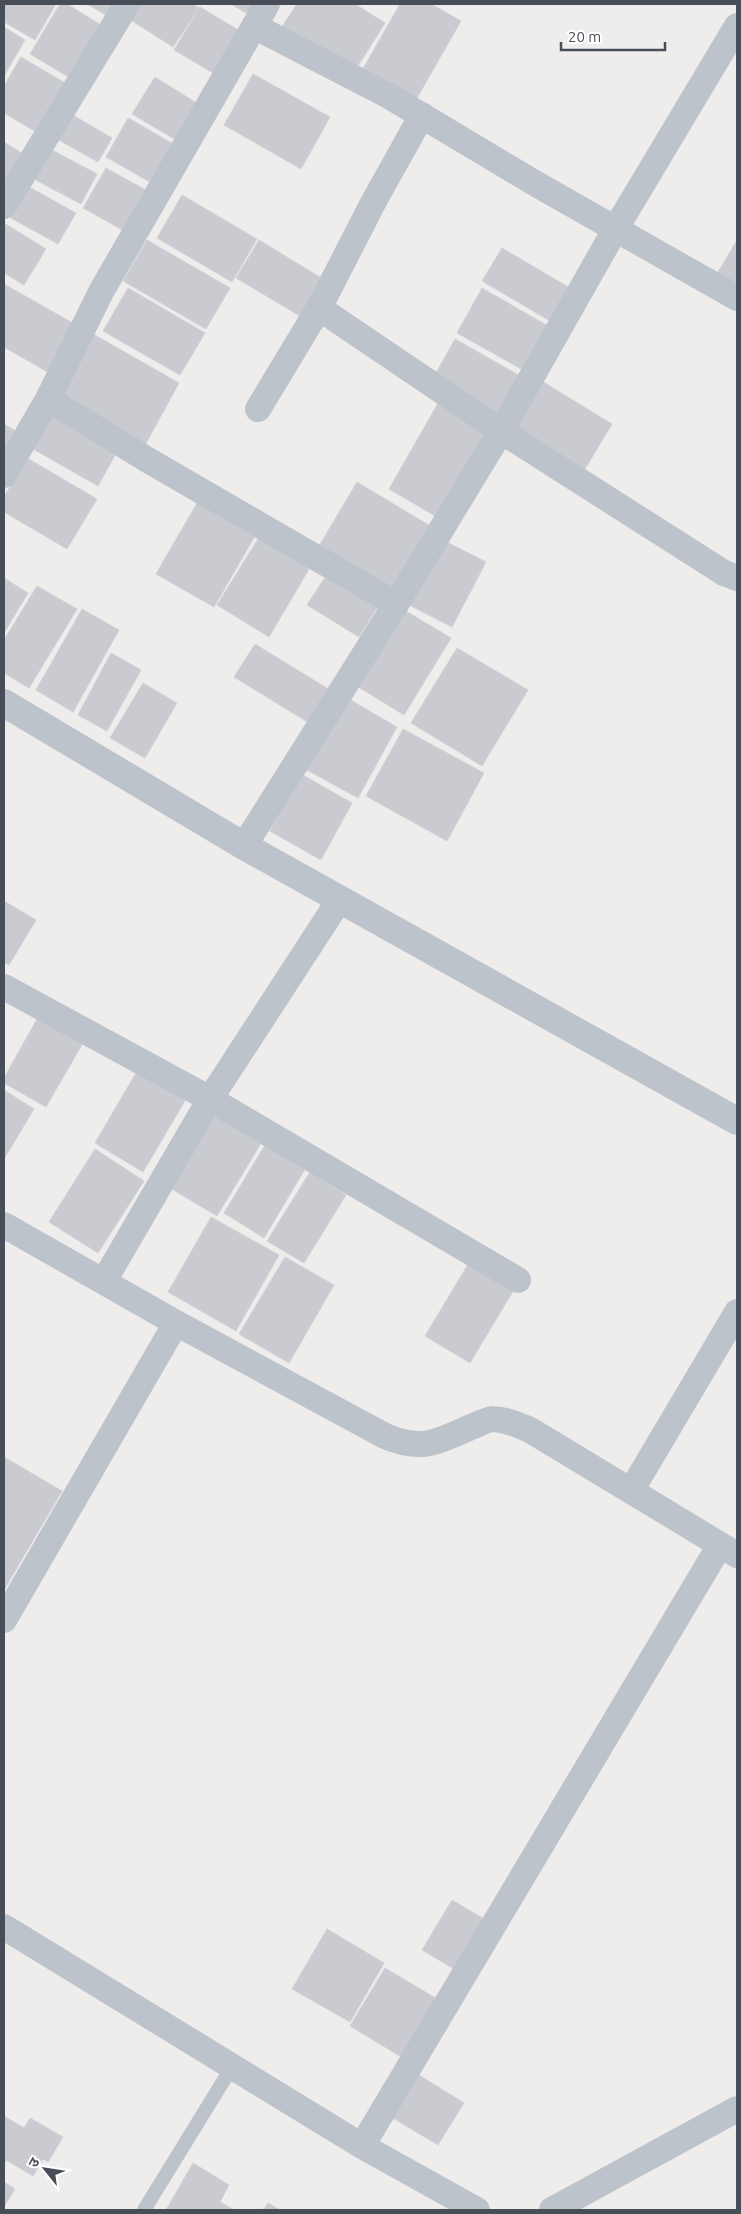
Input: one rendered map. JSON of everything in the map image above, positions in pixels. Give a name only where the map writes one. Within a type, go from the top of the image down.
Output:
[{"type":"street","points":[[4,206],[127,4]]},
{"type":"street","points":[[4,475],[48,399],[102,290],[260,15],[538,186],[616,228],[737,298]]},
{"type":"street","points":[[244,846],[502,431],[616,228],[737,26]]},
{"type":"street","points":[[258,409],[320,308],[374,201],[422,115]]},
{"type":"street","points":[[320,308],[502,431],[724,573],[737,578]]},
{"type":"street","points":[[48,399],[146,459],[396,604]]},
{"type":"street","points":[[4,703],[244,846],[737,1121]]},
{"type":"street","points":[[104,1281],[210,1099],[340,899]]},
{"type":"street","points":[[4,987],[210,1099],[518,1280]]},
{"type":"street","points":[[4,1225],[176,1323],[401,1443],[417,1446],[436,1442],[490,1419],[502,1420],[530,1430],[729,1550],[362,2146]]},
{"type":"street","points":[[631,1491],[737,1312]]},
{"type":"street","points":[[4,1620],[176,1323]]},
{"type":"street","points":[[4,1927],[362,2146],[478,2210]]},
{"type":"street","points":[[552,2210],[737,2109]]},
{"type":"lane","points":[[144,2210],[232,2067]]},
{"type":"building","points":[[4,4],[56,4],[35,40],[4,22]]},
{"type":"building","points":[[60,4],[67,4],[109,30],[77,82],[30,54]]},
{"type":"building","points":[[87,4],[122,4],[113,19]]},
{"type":"building","points":[[134,4],[192,4],[199,8],[173,47],[126,17]]},
{"type":"building","points":[[231,4],[261,4],[253,17]]},
{"type":"building","points":[[297,4],[355,4],[385,23],[353,74],[281,28]]},
{"type":"building","points":[[400,4],[431,4],[461,21],[413,105],[360,74]]},
{"type":"building","points":[[200,7],[245,34],[220,77],[174,50]]},
{"type":"building","points":[[4,27],[25,40],[4,76]]},
{"type":"building","points":[[21,57],[72,87],[43,136],[4,113],[4,86]]},
{"type":"building","points":[[253,74],[330,117],[301,169],[224,125]]},
{"type":"building","points":[[155,77],[203,107],[181,143],[132,114]]},
{"type":"building","points":[[71,114],[112,138],[98,162],[57,139]]},
{"type":"building","points":[[128,118],[177,146],[155,185],[106,157]]},
{"type":"building","points":[[4,142],[28,157],[4,197]]},
{"type":"building","points":[[48,148],[97,174],[81,204],[32,178]]},
{"type":"building","points":[[106,168],[151,193],[128,233],[83,208]]},
{"type":"building","points":[[29,187],[76,213],[58,244],[11,218]]},
{"type":"building","points":[[182,195],[257,239],[232,282],[157,238]]},
{"type":"building","points":[[4,223],[46,249],[24,285],[4,273]]},
{"type":"building","points":[[147,240],[230,288],[206,329],[123,281]]},
{"type":"building","points":[[259,240],[328,282],[305,319],[236,278]]},
{"type":"building","points":[[737,240],[737,293],[714,279]]},
{"type":"building","points":[[502,248],[570,288],[550,321],[482,281]]},
{"type":"building","points":[[4,284],[78,326],[51,374],[4,347]]},
{"type":"building","points":[[128,288],[205,333],[180,375],[103,331]]},
{"type":"building","points":[[482,288],[548,326],[523,370],[457,333]]},
{"type":"building","points":[[93,334],[179,383],[144,447],[57,398]]},
{"type":"building","points":[[455,339],[522,377],[498,420],[431,382]]},
{"type":"building","points":[[535,377],[612,424],[585,469],[508,421]]},
{"type":"building","points":[[441,398],[495,429],[442,520],[389,489]]},
{"type":"building","points":[[46,409],[118,450],[98,486],[26,445]]},
{"type":"building","points":[[4,424],[19,433],[4,458]]},
{"type":"building","points":[[27,458],[97,499],[67,549],[4,512],[4,497]]},
{"type":"building","points":[[357,482],[432,527],[394,591],[319,546]]},
{"type":"building","points":[[197,503],[255,536],[214,607],[156,574]]},
{"type":"building","points":[[261,534],[312,564],[269,637],[217,605]]},
{"type":"building","points":[[443,540],[486,562],[452,627],[409,605]]},
{"type":"building","points":[[329,571],[380,603],[359,637],[307,605]]},
{"type":"building","points":[[4,578],[28,593],[4,633]]},
{"type":"building","points":[[37,586],[77,609],[29,688],[4,673],[4,640]]},
{"type":"building","points":[[399,607],[451,638],[404,715],[352,683]]},
{"type":"building","points":[[82,609],[119,630],[73,712],[36,690]]},
{"type":"building","points":[[255,644],[330,690],[309,723],[234,677]]},
{"type":"building","points":[[457,648],[528,690],[482,766],[411,723]]},
{"type":"building","points":[[111,653],[141,670],[107,731],[78,715]]},
{"type":"building","points":[[143,683],[177,703],[145,758],[110,738]]},
{"type":"building","points":[[347,698],[397,727],[358,798],[307,770]]},
{"type":"building","points":[[403,729],[484,773],[447,841],[366,796]]},
{"type":"building","points":[[301,774],[352,803],[321,860],[270,831]]},
{"type":"building","points":[[4,901],[36,920],[9,965],[4,962]]},
{"type":"building","points":[[42,1010],[87,1036],[46,1107],[4,1083],[4,1078]]},
{"type":"building","points":[[140,1066],[189,1094],[143,1172],[95,1143]]},
{"type":"building","points":[[4,1090],[34,1109],[4,1159]]},
{"type":"building","points":[[217,1108],[265,1137],[217,1216],[170,1188]]},
{"type":"building","points":[[268,1140],[308,1164],[264,1238],[224,1213]]},
{"type":"building","points":[[95,1149],[144,1181],[98,1253],[49,1222]]},
{"type":"building","points":[[310,1172],[346,1195],[304,1263],[267,1241]]},
{"type":"building","points":[[211,1217],[279,1255],[236,1331],[168,1292]]},
{"type":"building","points":[[285,1257],[334,1285],[289,1363],[239,1334]]},
{"type":"building","points":[[470,1261],[515,1288],[470,1363],[425,1336]]},
{"type":"building","points":[[4,1457],[62,1491],[4,1590]]},
{"type":"building","points":[[452,1900],[491,1923],[461,1973],[422,1950]]},
{"type":"building","points":[[327,1929],[384,1963],[350,2022],[292,1989]]},
{"type":"building","points":[[385,1968],[444,2003],[408,2061],[350,2026]]},
{"type":"building","points":[[419,2075],[464,2103],[438,2145],[393,2118]]},
{"type":"building","points":[[4,2116],[24,2128],[30,2118],[63,2137],[48,2162],[43,2159],[33,2176],[6,2160],[4,2164]]},
{"type":"building","points":[[193,2163],[229,2185],[220,2202],[234,2210],[166,2210]]},
{"type":"building","points":[[4,2182],[15,2189],[4,2207]]},
{"type":"building","points":[[268,2203],[280,2210],[263,2210]]}]
